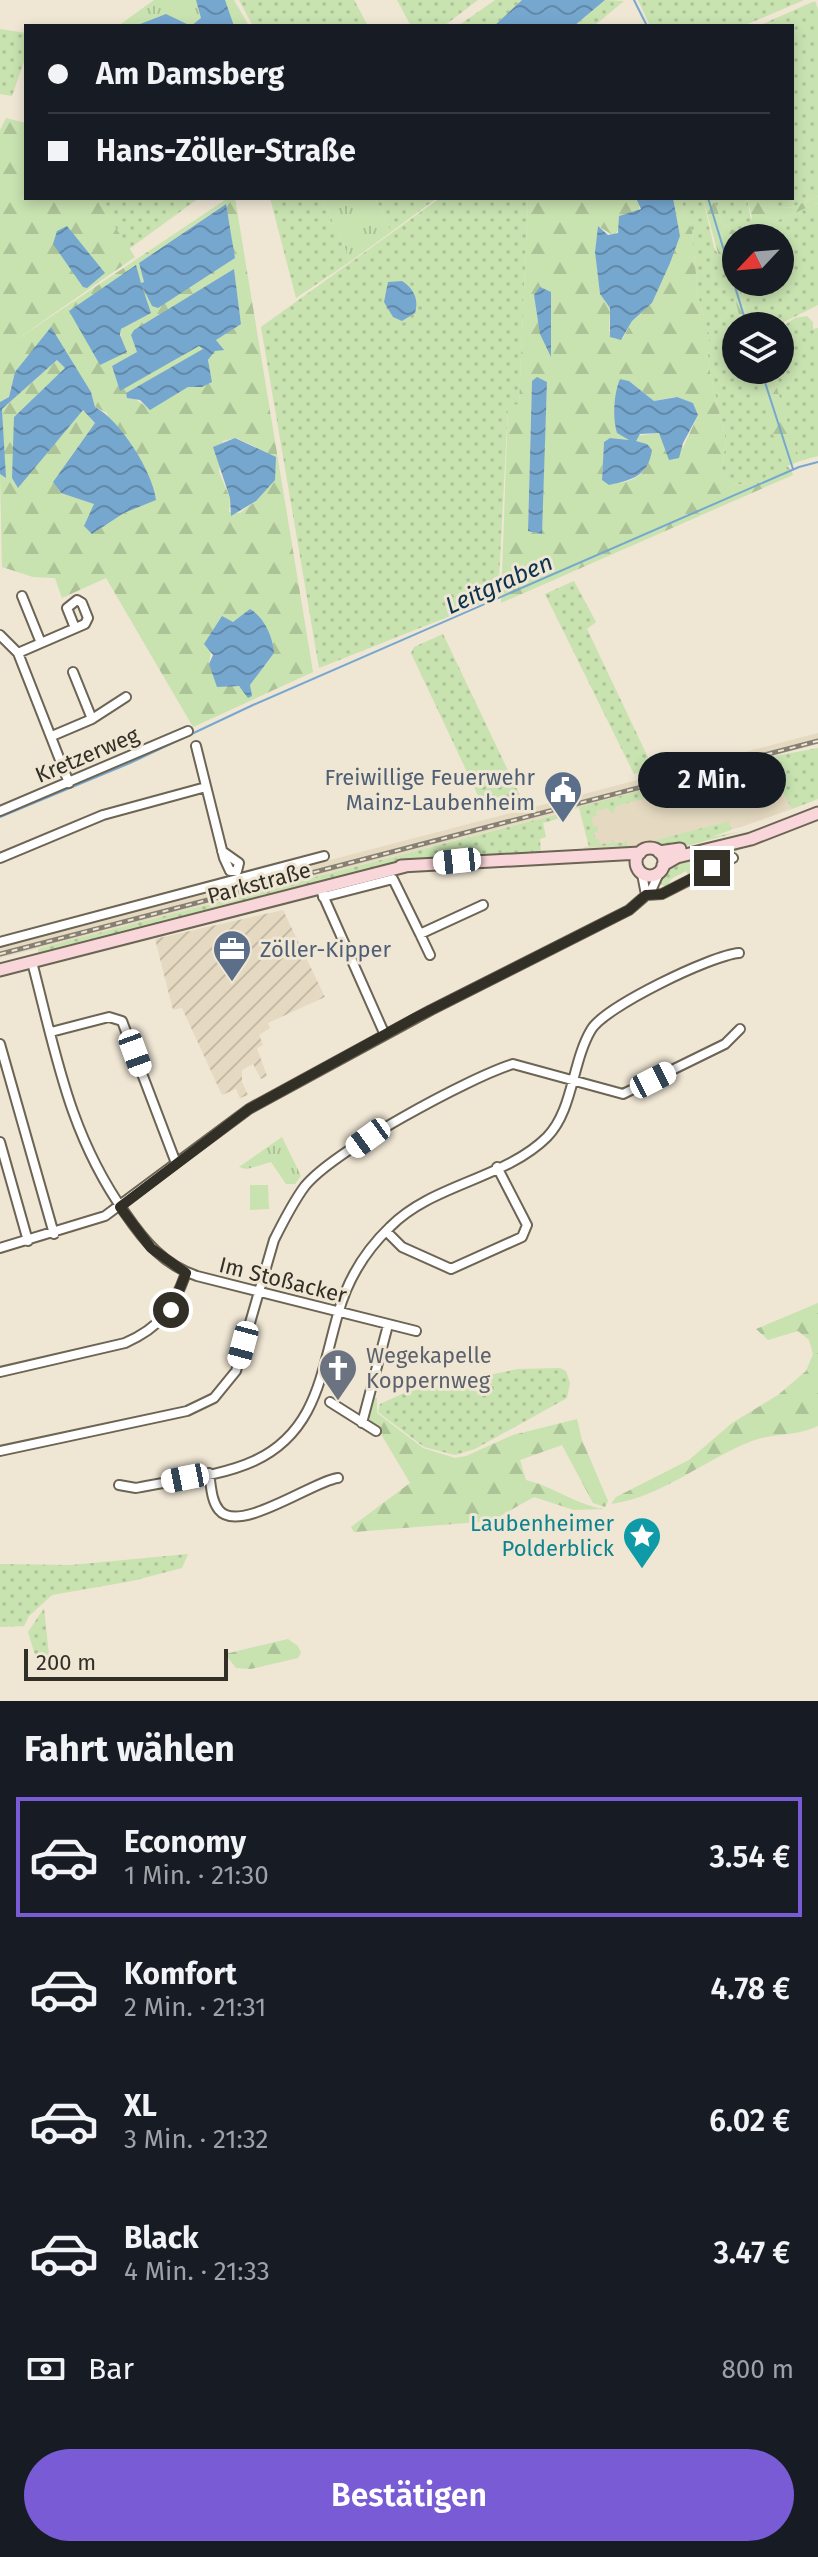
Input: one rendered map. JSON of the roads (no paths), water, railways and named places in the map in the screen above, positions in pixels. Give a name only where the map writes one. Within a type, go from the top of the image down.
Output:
[{"type":"main road","points":[[661,869],[677,857],[751,839],[818,813]]},
{"type":"main road","points":[[661,869],[659,852],[789,823]]},
{"type":"main road","name":"Parkstraße","points":[[0,970],[158,929],[322,892],[370,874],[406,866],[640,853],[649,848],[659,852]]},
{"type":"main road","points":[[639,870],[640,853]]},
{"type":"main road","name":"Parkstraße","points":[[561,858],[620,860],[639,870],[661,869]]},
{"type":"street","points":[[22,596],[41,643]]},
{"type":"street","points":[[18,653],[75,628]]},
{"type":"street","points":[[0,635],[18,653],[69,783]]},
{"type":"street","points":[[73,672],[92,719]]},
{"type":"street","points":[[52,736],[92,719],[126,697]]},
{"type":"street","name":"Kretzerweg","points":[[0,811],[188,731]]},
{"type":"street","points":[[196,746],[222,851],[239,863],[234,876]]},
{"type":"street","points":[[0,858],[103,815],[206,787]]},
{"type":"street","points":[[0,942],[234,876],[324,856]]},
{"type":"street","points":[[646,895],[662,894],[733,858]]},
{"type":"street","points":[[1,1245],[28,1241],[80,1226],[120,1207],[249,1109],[385,1035],[629,910],[646,895],[661,869]]},
{"type":"street","points":[[639,870],[646,895]]},
{"type":"street","points":[[385,1035],[322,892],[393,879],[430,955]]},
{"type":"street","points":[[420,934],[483,905]]},
{"type":"street","points":[[119,1485],[136,1488],[209,1473],[252,1462],[270,1452],[296,1427],[319,1390],[338,1312],[358,1266],[386,1231],[419,1206],[497,1167],[547,1137],[560,1118],[589,1032],[605,1015],[699,965],[739,953]]},
{"type":"street","name":"Im Stoßacker","points":[[32,962],[81,1139],[105,1186],[151,1248],[186,1273],[416,1331]]},
{"type":"street","points":[[51,1032],[109,1017],[122,1021],[176,1163]]},
{"type":"street","points":[[0,1451],[187,1411],[214,1398],[236,1371],[274,1240],[306,1185],[368,1138],[513,1064],[618,1093],[629,1092],[725,1044],[740,1029]]},
{"type":"street","points":[[0,1044],[54,1234]]},
{"type":"street","points":[[0,1142],[28,1241]]},
{"type":"street","points":[[386,1231],[402,1247],[451,1269],[522,1237],[527,1225],[497,1167]]},
{"type":"street","points":[[0,1372],[125,1343],[141,1336],[171,1310],[186,1273]]},
{"type":"street","points":[[362,1423],[388,1325]]},
{"type":"street","points":[[330,1402],[376,1431]]},
{"type":"street","points":[[209,1473],[218,1509],[224,1515],[236,1516],[294,1498],[321,1482],[338,1478]]},
{"type":"water","points":[[196,0],[225,0],[233,24],[194,24],[201,18]]},
{"type":"water","points":[[522,0],[605,0],[576,24],[496,24]]},
{"type":"water","points":[[166,14],[187,24],[140,24]]},
{"type":"water","points":[[637,200],[673,200],[680,236],[652,303],[632,321],[621,340],[610,337],[610,308],[600,294],[595,252],[598,226],[608,235],[618,233],[619,216],[641,209]]},
{"type":"water","points":[[226,204],[235,258],[158,308],[152,306],[142,286],[151,313],[121,329],[120,335],[127,352],[100,365],[69,311],[136,265],[141,283],[144,282],[139,263]]},
{"type":"water","points":[[67,226],[105,273],[87,288],[83,287],[53,244],[57,231]]},
{"type":"water","points":[[234,269],[241,324],[216,340],[224,350],[215,351],[208,360],[212,382],[202,387],[188,387],[150,410],[140,400],[127,398],[126,393],[203,349],[199,346],[120,391],[112,366],[137,352],[131,335],[134,330]]},
{"type":"water","points":[[402,281],[410,287],[416,303],[415,313],[402,321],[393,317],[384,302],[388,282]]},
{"type":"water","points":[[540,287],[551,292],[551,357],[540,334],[534,295]]},
{"type":"water","points":[[51,327],[91,392],[95,407],[115,423],[134,448],[154,488],[156,500],[124,513],[92,534],[84,526],[94,504],[61,493],[53,482],[95,423],[83,410],[18,488],[12,478],[14,417],[65,368],[57,360],[2,409],[6,478],[0,474],[0,402],[9,397],[15,372]]},
{"type":"water","points":[[537,377],[547,382],[542,534],[528,531],[532,381]]},
{"type":"water","points":[[620,379],[629,381],[654,401],[677,397],[693,403],[698,415],[683,443],[679,458],[669,460],[659,433],[640,434],[636,441],[647,444],[652,450],[647,466],[631,479],[609,485],[602,480],[604,442],[610,438],[629,440],[617,433],[615,427],[614,405]]},
{"type":"water","points":[[235,438],[276,457],[275,480],[256,501],[231,516],[230,498],[213,447]]},
{"type":"water","points":[[250,609],[267,628],[274,653],[250,685],[252,696],[248,698],[239,686],[217,687],[209,664],[213,655],[204,644],[222,616],[233,622]]},
{"type":"waterway","points":[[634,0],[646,24]]},
{"type":"waterway","points":[[709,200],[743,312]]},
{"type":"waterway","points":[[766,384],[793,469]]},
{"type":"waterway","name":"Leitgraben","points":[[0,817],[130,763],[253,705],[799,467],[818,462]]},
{"type":"railway","points":[[0,954],[818,741]]},
{"type":"place","name":"Freiwillige Feuerwehr Mainz-Laubenheim","points":[[563,824]]},
{"type":"place","name":"Zöller-Kipper","points":[[232,983]]},
{"type":"place","name":"Wegekapelle Koppernweg","points":[[338,1402]]},
{"type":"place","name":"Laubenheimer Polderblick","points":[[642,1570]]}]
